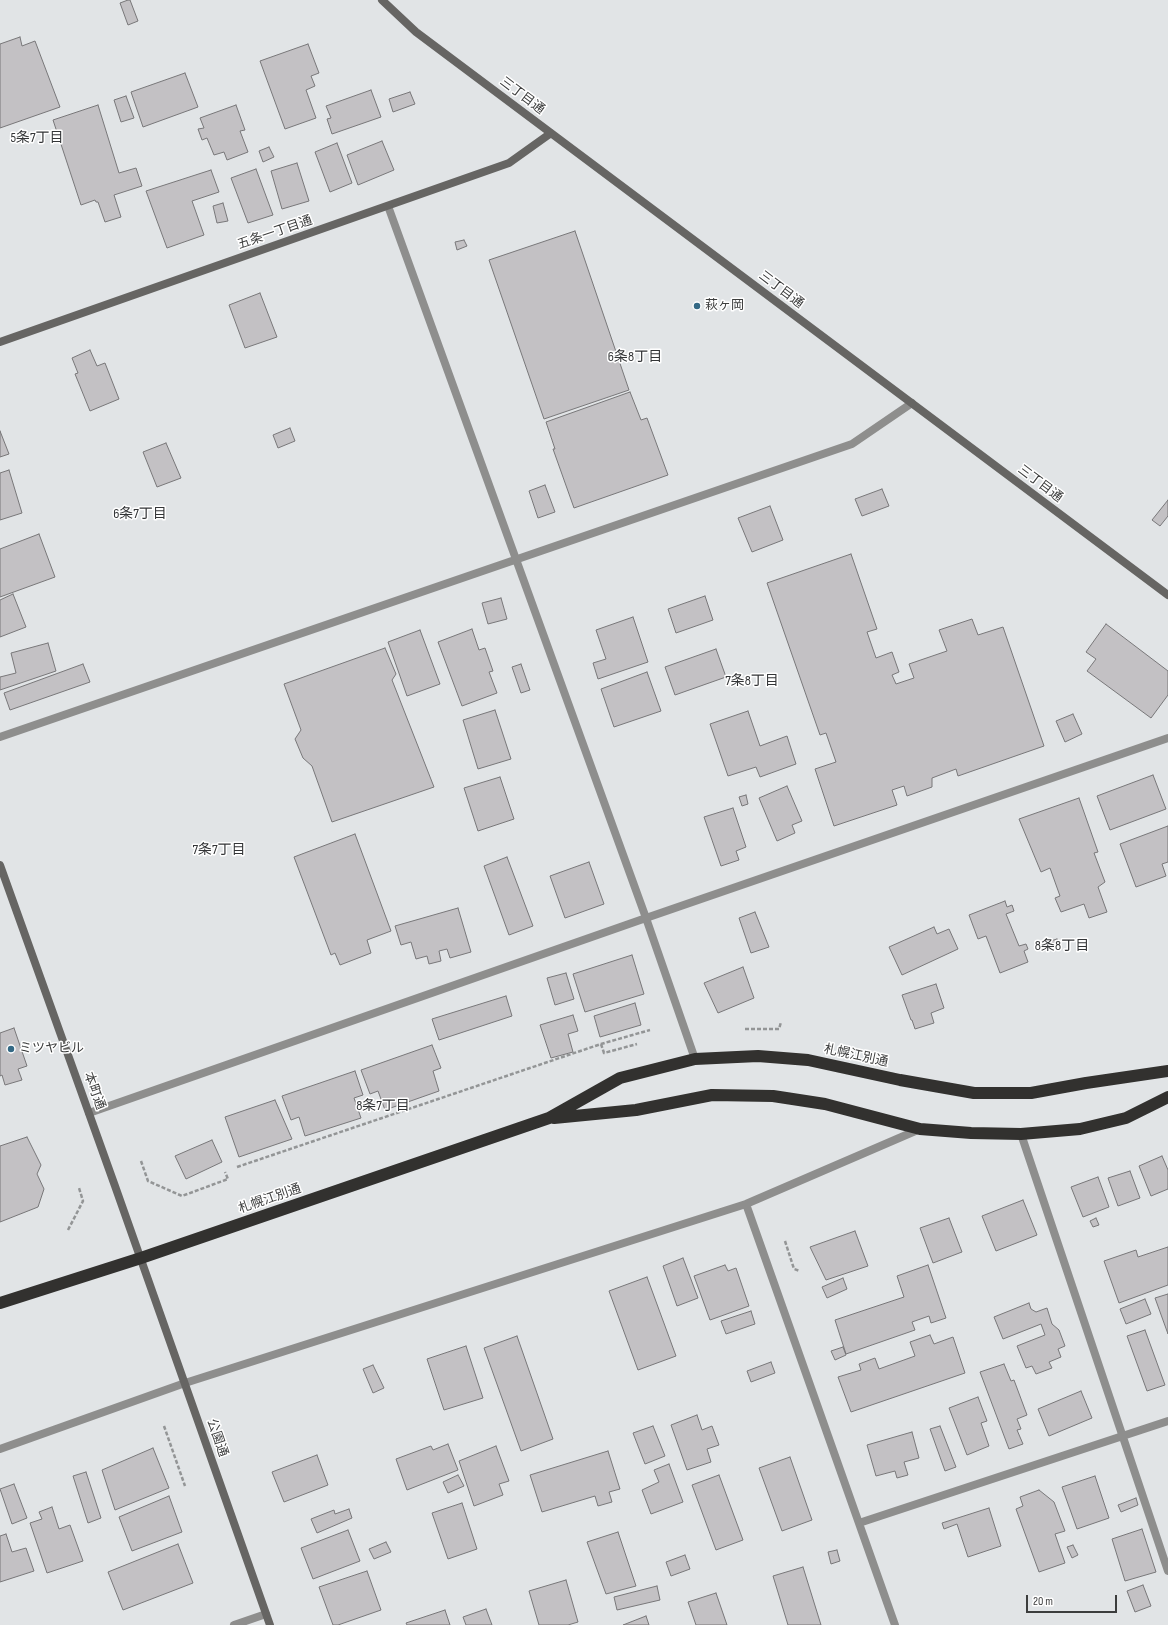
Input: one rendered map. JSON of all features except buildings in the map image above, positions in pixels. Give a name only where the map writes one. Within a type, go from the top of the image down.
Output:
[{"type":"highway","name":"札幌江別通","points":[[0,1303],[141,1258],[549,1118],[620,1078],[695,1060],[758,1056],[808,1060],[900,1080],[974,1093],[1031,1093],[1168,1071]]},
{"type":"highway","name":"札幌江別通","points":[[549,1118],[636,1110],[712,1095],[773,1096],[825,1104],[920,1129],[971,1133],[1021,1134],[1080,1129],[1126,1118],[1168,1097]]},
{"type":"street","name":"三丁目通","points":[[382,0],[416,32],[1168,595]]},
{"type":"street","name":"五条一丁目通","points":[[0,342],[509,163],[551,133]]},
{"type":"street","points":[[388,206],[646,918],[695,1060]]},
{"type":"street","points":[[0,737],[852,444],[912,403]]},
{"type":"street","points":[[89,1113],[646,918],[1168,738]]},
{"type":"street","name":"本町通","points":[[1,870],[141,1258]]},
{"type":"street","points":[[0,1449],[185,1383],[746,1204],[920,1129]]},
{"type":"street","points":[[1021,1134],[1168,1571]]},
{"type":"street","points":[[746,1204],[895,1625]]},
{"type":"street","name":"公園通","points":[[141,1258],[270,1625]]},
{"type":"street","points":[[858,1523],[1168,1421]]},
{"type":"street","points":[[234,1625],[266,1614]]},
{"type":"path","points":[[745,1028],[779,1029],[782,1022]]},
{"type":"path","points":[[237,1167],[601,1044],[650,1030]]},
{"type":"path","points":[[601,1044],[604,1053],[637,1044]]},
{"type":"path","points":[[141,1161],[148,1181],[182,1196],[228,1179],[225,1172]]},
{"type":"path","points":[[68,1230],[83,1201],[79,1188]]},
{"type":"path","points":[[785,1241],[794,1269],[800,1271]]},
{"type":"path","points":[[164,1426],[185,1486]]},
{"type":"place","name":"萩ヶ岡","points":[[697,306]]},
{"type":"place","name":"ミツヤビル","points":[[11,1049]]},
{"type":"district","name":"5条7丁目","points":[[37,138]]},
{"type":"district","name":"6条8丁目","points":[[635,357]]},
{"type":"district","name":"6条7丁目","points":[[140,514]]},
{"type":"district","name":"7条8丁目","points":[[752,681]]},
{"type":"district","name":"7条7丁目","points":[[219,850]]},
{"type":"district","name":"8条8丁目","points":[[1062,946]]},
{"type":"district","name":"8条7丁目","points":[[383,1106]]}]
